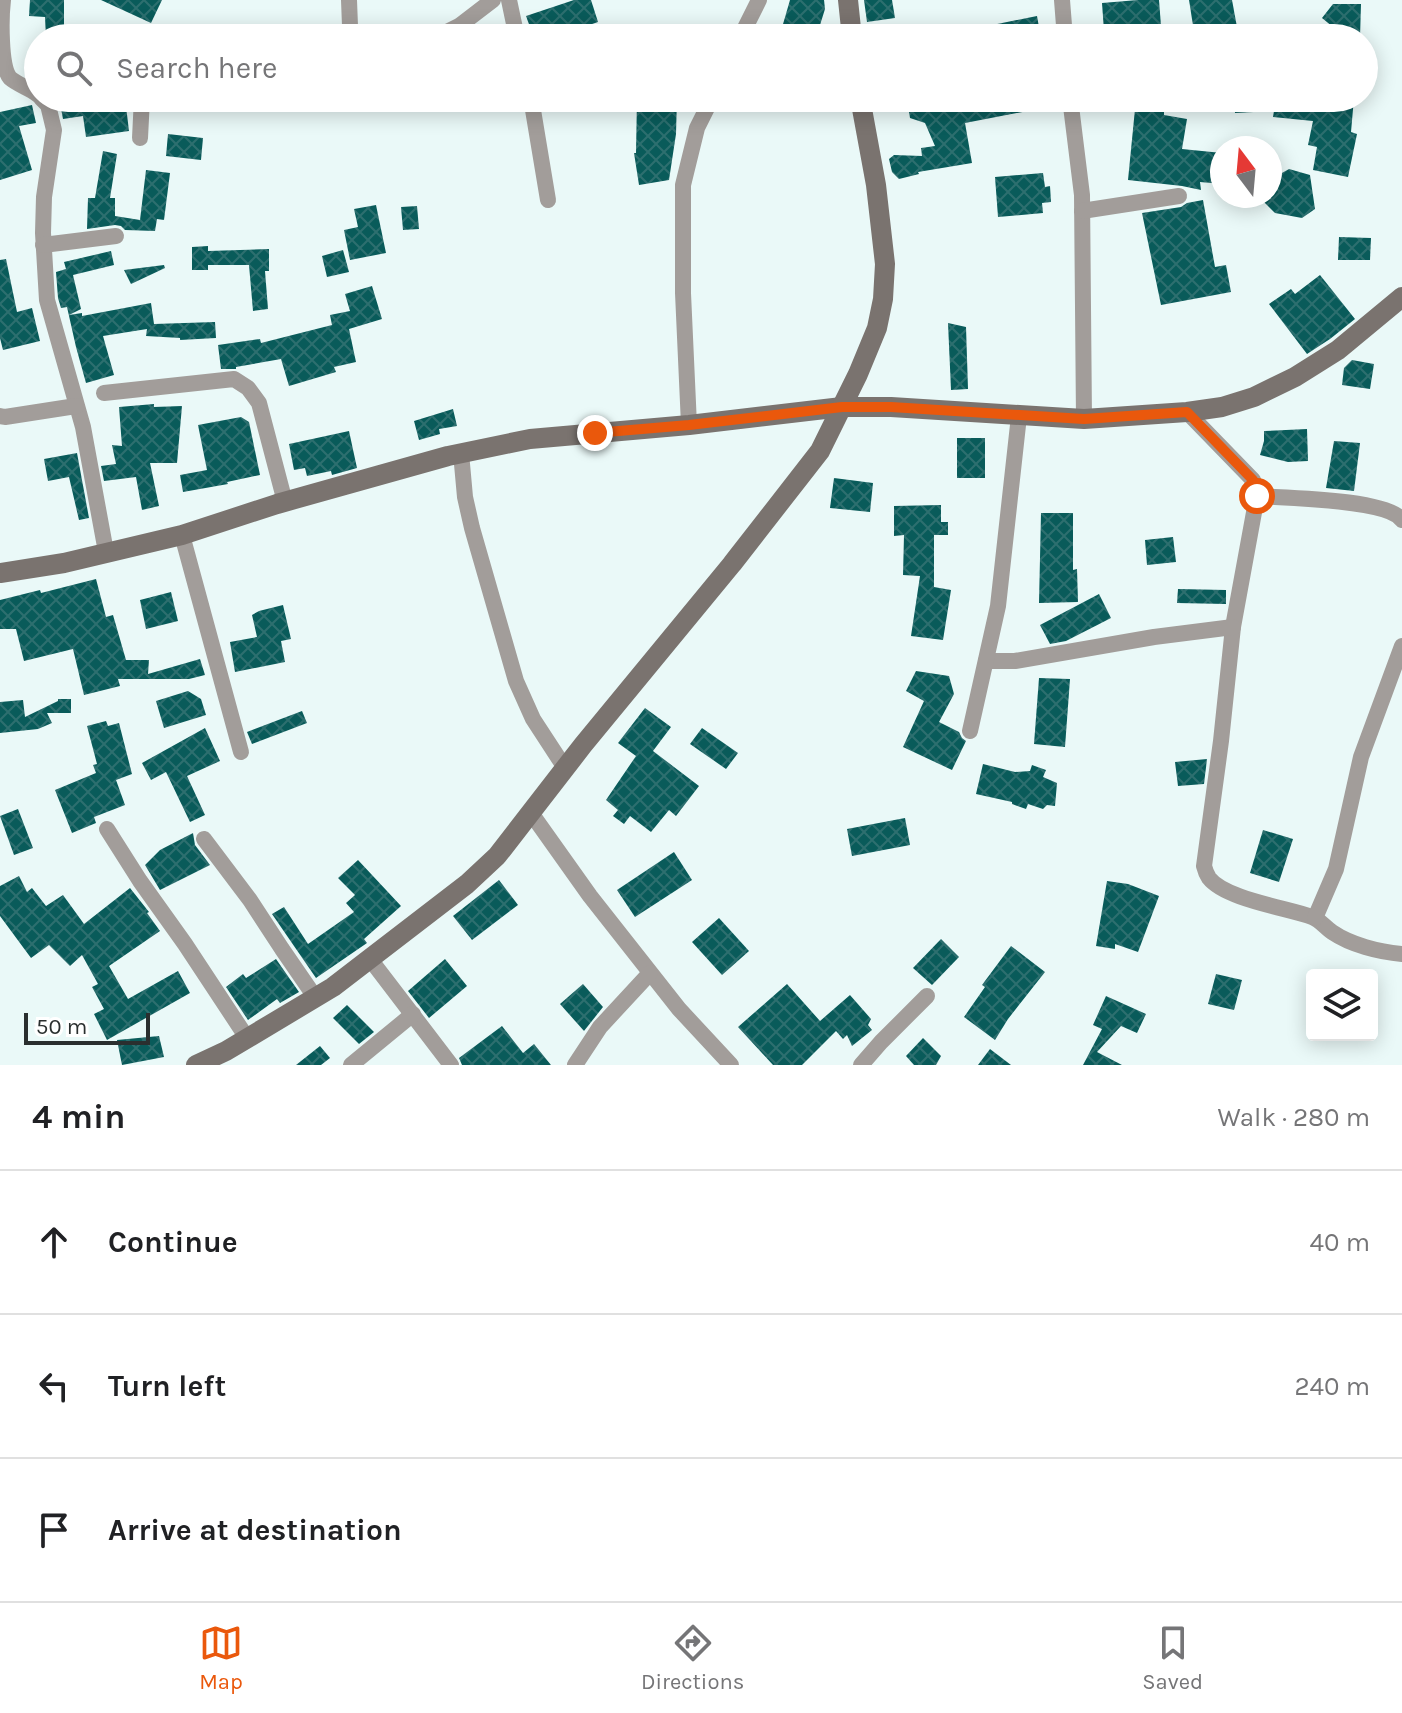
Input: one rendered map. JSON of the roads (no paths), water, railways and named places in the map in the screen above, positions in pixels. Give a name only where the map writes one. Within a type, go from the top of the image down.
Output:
[{"type":"street","points":[[3,0],[5,70],[13,81],[24,86]]},
{"type":"street","points":[[349,0],[350,24]]},
{"type":"street","points":[[462,24],[493,0]]},
{"type":"street","points":[[509,0],[514,24]]},
{"type":"street","points":[[747,24],[759,0]]},
{"type":"street","points":[[848,0],[851,24]]},
{"type":"street","points":[[1062,0],[1064,24]]},
{"type":"street","points":[[50,112],[54,130],[44,197],[43,245],[47,300],[83,427],[106,552]]},
{"type":"street","points":[[140,138],[141,112]]},
{"type":"street","points":[[533,112],[548,200]]},
{"type":"street","points":[[689,425],[682,277],[683,185],[697,128],[705,112]]},
{"type":"street","points":[[196,1065],[333,987],[467,884],[497,856],[820,451],[858,374],[877,328],[883,299],[885,264],[876,185],[863,112]]},
{"type":"street","points":[[1072,112],[1082,195],[1084,419]]},
{"type":"street","points":[[1082,211],[1179,196]]},
{"type":"street","points":[[43,245],[116,236]]},
{"type":"street","points":[[0,573],[64,563],[182,535],[285,502],[461,453],[530,439],[842,407],[891,407],[1084,419],[1222,407],[1254,397],[1295,377],[1338,350],[1402,297]]},
{"type":"street","points":[[104,393],[234,379],[248,388],[259,403],[285,502]]},
{"type":"street","points":[[2,418],[76,406]]},
{"type":"street","points":[[1187,412],[1253,480],[1257,496],[1233,627],[1204,866],[1208,877],[1219,887],[1266,906],[1315,918],[1332,932],[1356,943],[1383,953],[1402,954]]},
{"type":"street","points":[[970,731],[998,606],[1019,416]]},
{"type":"street","points":[[461,453],[465,497],[472,528],[516,681],[533,719],[565,768]]},
{"type":"street","points":[[1257,496],[1366,504],[1400,514]]},
{"type":"street","points":[[182,535],[241,752]]},
{"type":"street","points":[[986,661],[1015,661],[1233,627]]},
{"type":"street","points":[[1315,918],[1336,869],[1361,757],[1402,646]]},
{"type":"street","points":[[531,813],[650,973],[731,1065]]},
{"type":"street","points":[[107,829],[247,1038]]},
{"type":"street","points":[[204,839],[250,900],[315,997]]},
{"type":"street","points":[[370,959],[451,1065]]},
{"type":"street","points":[[575,1065],[600,1027],[650,973]]},
{"type":"street","points":[[861,1065],[927,996]]},
{"type":"street","points":[[351,1065],[413,1014]]}]
